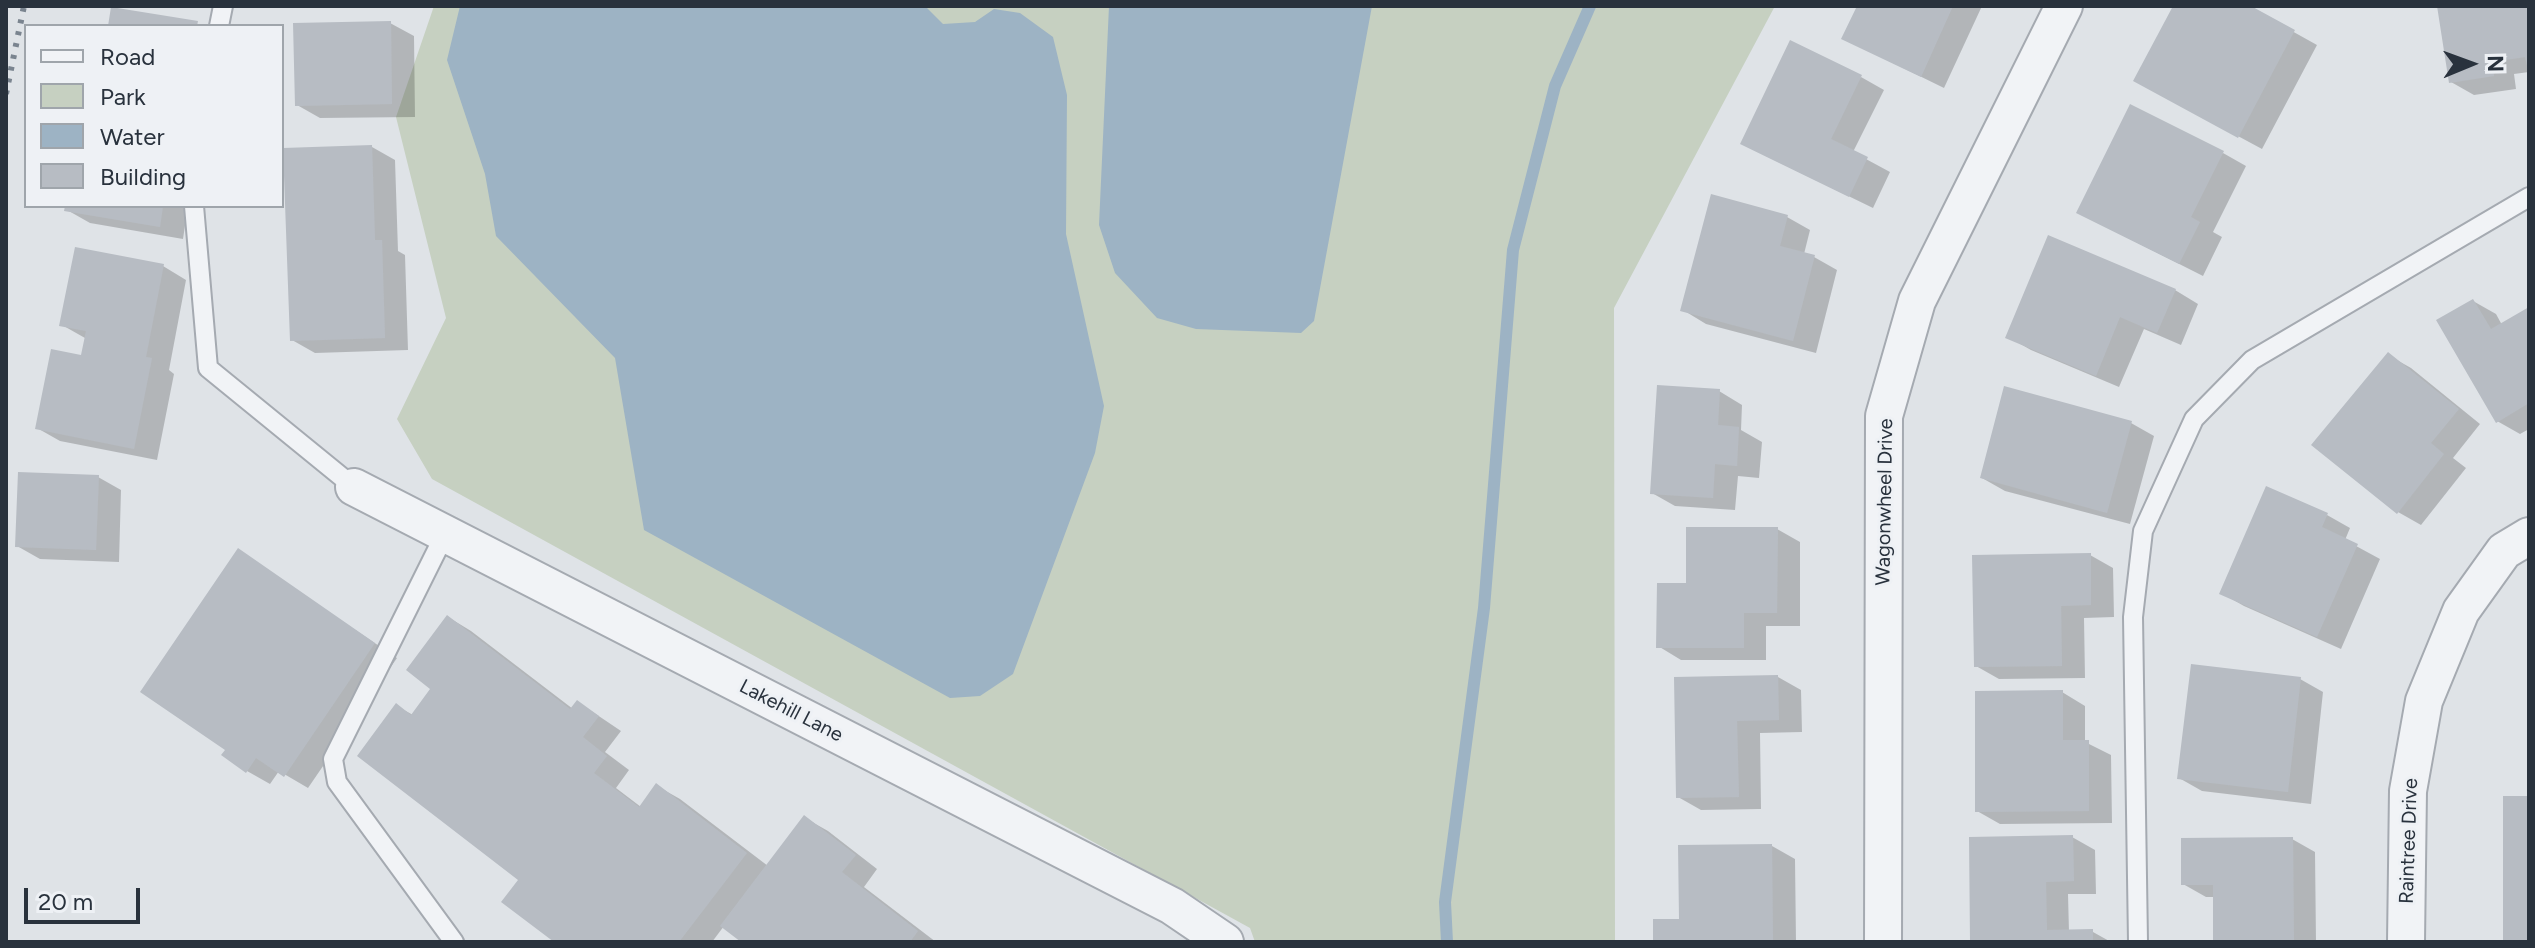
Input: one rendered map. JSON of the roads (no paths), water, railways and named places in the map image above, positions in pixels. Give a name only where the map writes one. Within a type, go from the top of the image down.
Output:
[{"type":"street","name":"Wagonwheel Drive","points":[[1883,942],[1884,416],[1917,301],[2064,6]]},
{"type":"street","name":"Lakehill Lane","points":[[354,487],[1172,906],[1225,942]]},
{"type":"street","name":"Raintree Drive","points":[[2406,942],[2408,791],[2424,701],[2461,611],[2504,551],[2529,536]]},
{"type":"lane","points":[[2138,942],[2133,617],[2143,531],[2194,419],[2252,360],[2529,197]]},
{"type":"lane","points":[[194,208],[208,368],[354,487]]},
{"type":"lane","points":[[445,534],[333,759],[337,782],[454,942]]},
{"type":"water","points":[[460,6],[925,6],[943,24],[975,22],[994,9],[1020,13],[1053,37],[1067,95],[1066,234],[1104,406],[1095,453],[1013,674],[980,696],[950,698],[644,530],[615,358],[496,236],[485,174],[447,60]]},
{"type":"water","points":[[1109,6],[1372,6],[1314,321],[1301,333],[1196,329],[1157,318],[1115,273],[1099,225]]},
{"type":"waterway","points":[[1447,942],[1445,902],[1484,608],[1513,250],[1555,86],[1590,6]]},
{"type":"railway","points":[[6,94],[24,6]]}]
